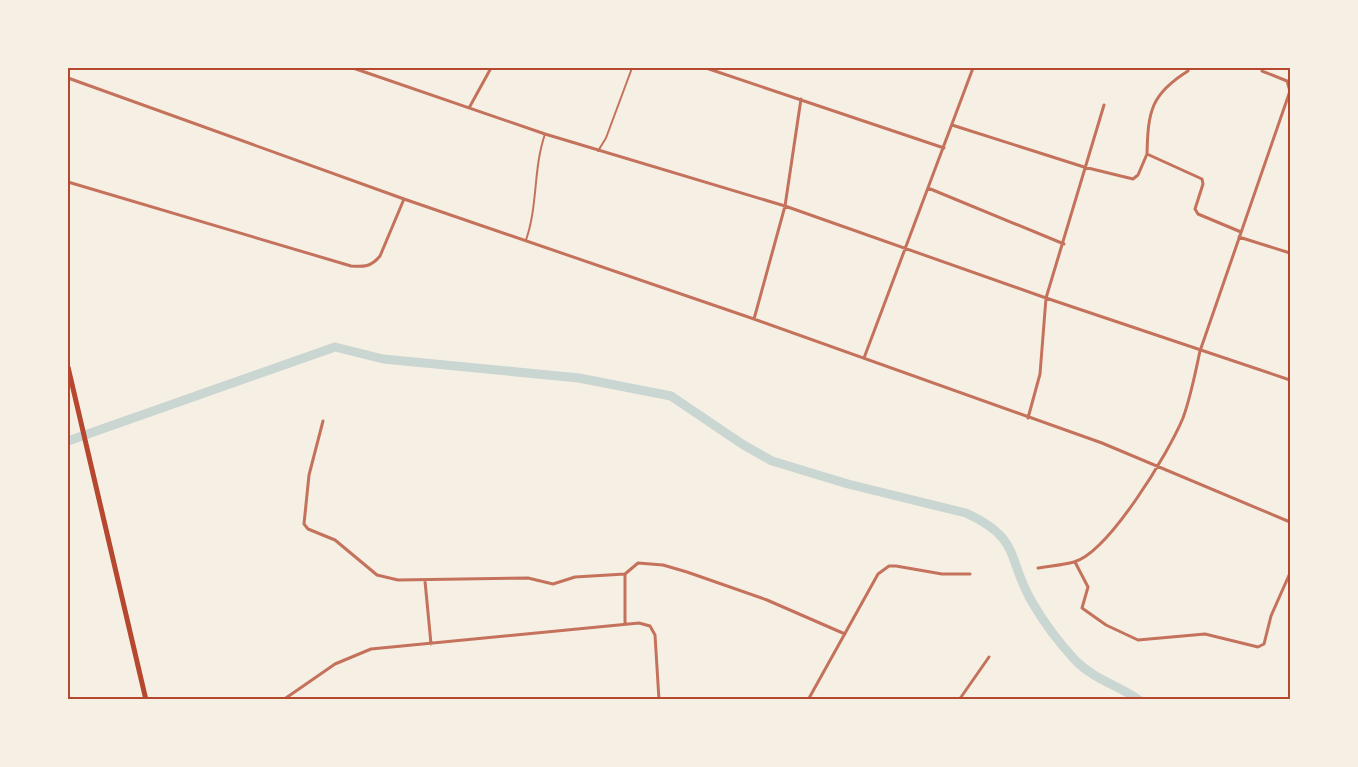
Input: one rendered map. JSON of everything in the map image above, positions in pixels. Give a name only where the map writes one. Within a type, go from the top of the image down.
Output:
[{"type":"highway","points":[[68,367],[146,699]]},
{"type":"street","points":[[353,68],[598,151],[786,206],[1046,298],[1290,380]]},
{"type":"street","points":[[470,108],[491,68]]},
{"type":"street","points":[[598,151],[606,138],[632,68]]},
{"type":"street","points":[[706,68],[944,148]]},
{"type":"street","points":[[864,358],[973,68]]},
{"type":"street","points":[[952,125],[1084,167],[1133,179],[1138,175],[1148,154],[1148,125],[1156,98],[1169,83],[1188,71],[1188,68]]},
{"type":"street","points":[[1038,568],[1075,562],[1090,553],[1115,527],[1157,465],[1182,420],[1192,391],[1200,351],[1290,91],[1287,81],[1262,71],[1263,68]]},
{"type":"street","points":[[68,78],[404,199],[754,318],[1157,465],[1290,522]]},
{"type":"street","points":[[754,318],[786,206],[801,99]]},
{"type":"street","points":[[1028,418],[1040,374],[1046,298],[1104,105]]},
{"type":"street","points":[[526,241],[531,223],[538,154],[545,134]]},
{"type":"street","points":[[1148,154],[1202,179],[1203,184],[1195,209],[1198,214],[1241,232]]},
{"type":"street","points":[[68,182],[351,266],[366,267],[374,264],[380,256],[404,199]]},
{"type":"street","points":[[928,188],[1064,244]]},
{"type":"street","points":[[1239,237],[1290,253]]},
{"type":"street","points":[[323,421],[309,475],[304,524],[308,529],[335,540],[377,575],[398,580],[425,581],[528,578],[552,584],[575,577],[625,574],[638,563],[663,565],[767,600],[845,634]]},
{"type":"street","points":[[1075,562],[1088,587],[1084,599],[1084,610],[1128,637],[1138,640],[1205,634],[1261,646],[1290,573]]},
{"type":"street","points":[[808,699],[878,573],[896,566],[942,574],[970,574]]},
{"type":"street","points":[[625,574],[625,624]]},
{"type":"street","points":[[425,581],[431,644]]},
{"type":"street","points":[[283,699],[334,664],[361,651],[639,623],[650,626],[655,635],[659,699]]},
{"type":"street","points":[[959,699],[989,657]]},
{"type":"waterway","points":[[68,441],[335,347],[383,359],[579,378],[671,396],[742,444],[772,461],[848,484],[966,513],[984,522],[1005,541],[1032,602],[1070,655],[1091,673],[1139,700]]}]
